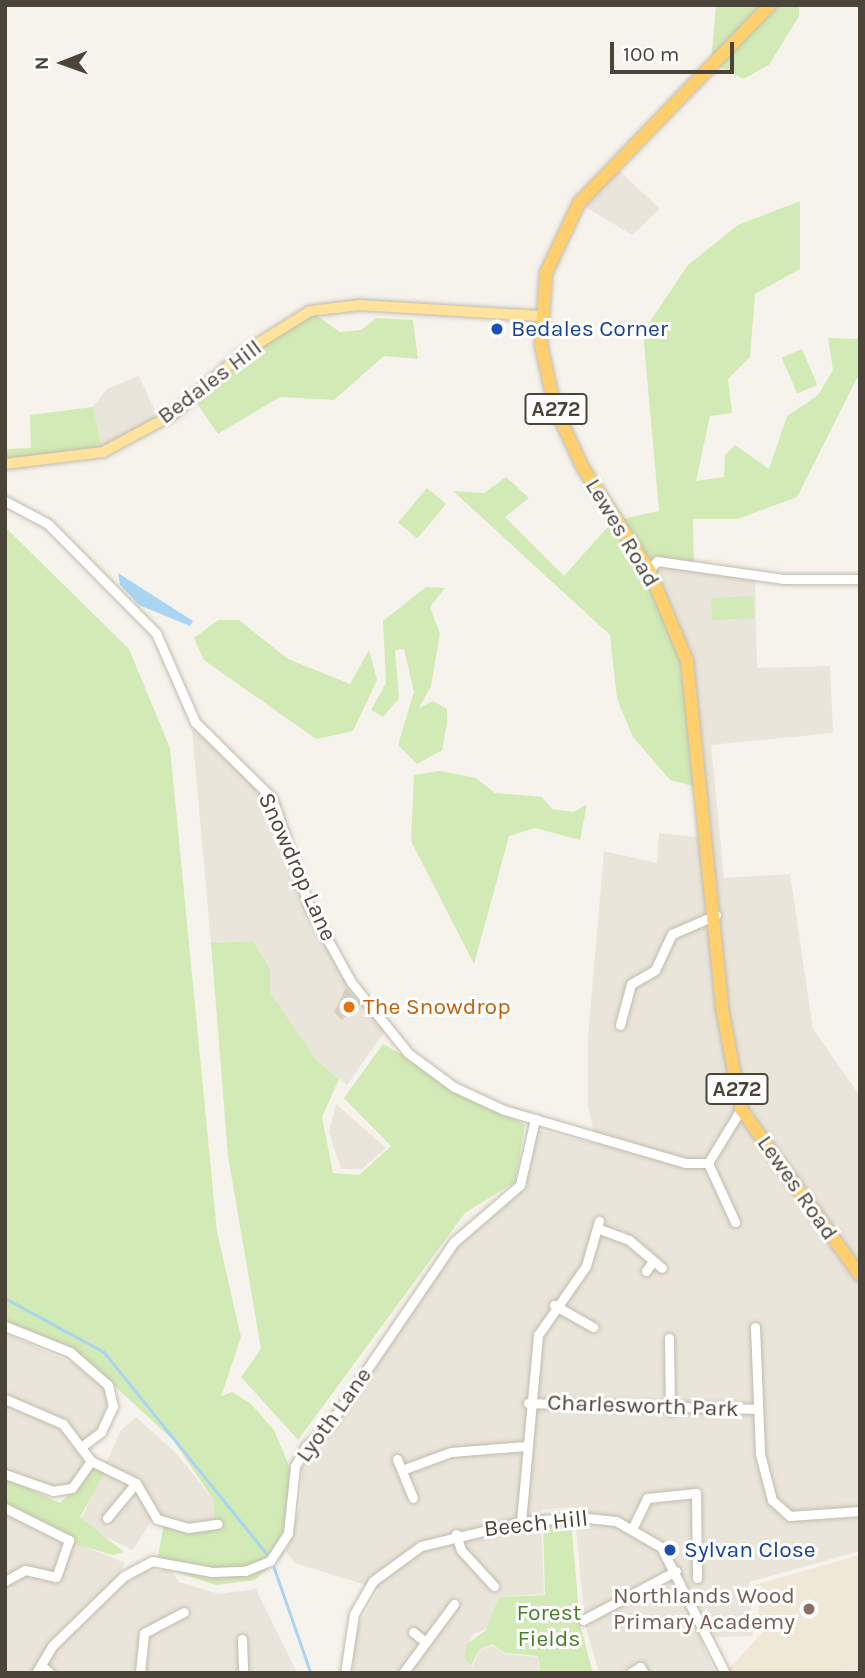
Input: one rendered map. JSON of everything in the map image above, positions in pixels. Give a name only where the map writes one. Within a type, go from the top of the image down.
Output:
[{"type":"highway","name":"Lewes Road","points":[[770,5],[583,197],[546,273],[539,316],[544,371],[555,408],[613,521],[649,570],[687,661],[716,915],[722,1008],[741,1109],[860,1275]]},
{"type":"main road","name":"Bedales Hill","points":[[5,464],[103,452],[172,415],[243,353],[310,311],[360,305],[539,316]]},
{"type":"street","name":"Snowdrop Lane","points":[[5,501],[48,524],[156,633],[195,722],[272,799],[309,905],[385,1031],[454,1087],[536,1119],[685,1163],[708,1163]]},
{"type":"street","points":[[649,570],[657,561],[783,579],[860,579]]},
{"type":"street","points":[[620,1026],[631,984],[656,970],[671,934],[716,915]]},
{"type":"street","points":[[735,1222],[708,1163],[741,1109]]},
{"type":"street","name":"Lyoth Lane","points":[[39,1669],[52,1646],[124,1576],[152,1561],[212,1572],[245,1572],[270,1561],[288,1533],[295,1466],[306,1446],[329,1425],[454,1242],[479,1214],[520,1185],[536,1119]]},
{"type":"street","points":[[521,1522],[528,1403],[538,1335],[554,1305],[586,1266],[600,1225],[629,1240],[662,1269]]},
{"type":"street","points":[[646,1271],[653,1261]]},
{"type":"street","points":[[554,1305],[587,1327]]},
{"type":"street","points":[[5,1326],[70,1352],[108,1385],[113,1406],[101,1432],[81,1447]]},
{"type":"street","points":[[755,1326],[760,1338],[757,1409],[760,1454],[772,1500],[790,1516],[860,1511]]},
{"type":"street","points":[[669,1338],[670,1411]]},
{"type":"street","points":[[5,1399],[63,1424],[91,1461],[136,1483],[157,1519],[188,1528],[218,1524]]},
{"type":"street","name":"Charlesworth Park","points":[[528,1403],[670,1411],[757,1409]]},
{"type":"street","points":[[402,1470],[451,1452],[526,1446]]},
{"type":"street","points":[[397,1459],[413,1498]]},
{"type":"street","points":[[5,1475],[53,1491],[72,1489],[91,1461]]},
{"type":"street","points":[[107,1518],[136,1483]]},
{"type":"street","points":[[633,1527],[648,1498],[696,1493],[696,1578]]},
{"type":"street","points":[[5,1508],[69,1541],[56,1577],[25,1570],[5,1581]]},
{"type":"street","name":"Beech Hill","points":[[345,1673],[354,1614],[373,1581],[421,1546],[456,1534],[521,1522],[605,1518],[633,1527],[661,1548],[676,1571],[725,1673]]},
{"type":"street","points":[[456,1534],[461,1550],[494,1586]]},
{"type":"street","points":[[583,1620],[595,1607],[676,1571]]},
{"type":"street","points":[[403,1673],[424,1641],[454,1604]]},
{"type":"street","points":[[140,1673],[141,1631],[184,1612]]},
{"type":"street","points":[[413,1632],[424,1641]]},
{"type":"street","points":[[242,1639],[243,1673]]},
{"type":"street","points":[[630,1673],[640,1667],[644,1673]]},
{"type":"street","points":[[39,1669],[50,1673]]},
{"type":"shaded area","points":[[613,165],[660,209],[632,235],[579,203]]},
{"type":"shaded area","points":[[139,376],[160,422],[103,452],[93,407],[107,389]]},
{"type":"shaded area","points":[[613,521],[672,563],[755,575],[757,668],[830,666],[833,733],[711,745],[724,878],[790,874],[813,1029],[860,1096],[860,1551],[749,1582],[753,1636],[700,1638],[715,1673],[599,1673],[585,1624],[574,1507],[541,1510],[544,1594],[498,1597],[496,1612],[484,1630],[473,1634],[464,1657],[472,1667],[479,1651],[492,1645],[505,1654],[538,1657],[539,1673],[353,1673],[356,1630],[379,1589],[295,1563],[286,1552],[301,1502],[303,1456],[335,1428],[456,1248],[479,1220],[524,1186],[538,1130],[597,1144],[588,1107],[588,1037],[604,851],[657,863],[659,833],[705,838],[687,661]]},
{"type":"shaded area","points":[[199,727],[272,798],[309,906],[385,1031],[347,1085],[317,1061],[270,992],[270,969],[253,941],[211,943],[192,730]]},
{"type":"shaded area","points":[[336,1104],[386,1148],[362,1169],[342,1169],[337,1158],[329,1132]]},
{"type":"shaded area","points":[[5,1333],[88,1370],[111,1393],[97,1433],[78,1449],[85,1463],[68,1486],[57,1488],[5,1470]]},
{"type":"shaded area","points":[[136,1417],[176,1453],[213,1499],[215,1526],[190,1533],[152,1520],[133,1550],[79,1524],[121,1430]]},
{"type":"shaded area","points":[[5,1514],[125,1563],[118,1575],[128,1582],[144,1571],[171,1570],[179,1582],[219,1594],[256,1589],[297,1673],[5,1673]]},
{"type":"shaded area","name":"Northlands Wood Primary Academy","points":[[860,1555],[860,1670],[725,1673],[762,1633],[755,1585]]},
{"type":"green space","points":[[716,5],[799,5],[799,16],[769,65],[743,79],[711,62]]},
{"type":"green space","points":[[800,201],[800,269],[755,294],[750,357],[728,379],[732,413],[710,416],[696,481],[724,477],[725,455],[735,445],[769,469],[787,416],[818,395],[833,370],[828,338],[860,339],[860,372],[797,497],[738,519],[693,519],[694,566],[658,561],[649,570],[687,661],[704,789],[670,780],[633,737],[617,699],[610,635],[453,491],[484,493],[506,477],[529,498],[505,517],[564,576],[613,521],[659,511],[643,332],[688,265],[738,225]]},
{"type":"green space","points":[[310,311],[340,332],[361,330],[376,318],[413,320],[418,359],[384,356],[334,400],[280,397],[218,434],[193,398],[243,353]]},
{"type":"green space","points":[[802,349],[817,385],[797,393],[782,358]]},
{"type":"green space","points":[[93,407],[103,452],[5,464],[5,449],[31,448],[30,415]]},
{"type":"green space","points":[[427,488],[446,504],[417,539],[398,522]]},
{"type":"green space","points":[[5,527],[129,649],[170,748],[217,1232],[241,1337],[221,1396],[232,1392],[250,1403],[274,1430],[294,1478],[284,1554],[255,1580],[216,1585],[180,1573],[158,1556],[164,1524],[190,1533],[215,1526],[213,1499],[173,1440],[94,1367],[5,1326]]},
{"type":"green space","points":[[426,587],[445,588],[430,607],[440,634],[431,686],[419,708],[433,701],[447,709],[447,724],[442,750],[417,764],[398,745],[414,692],[404,649],[395,650],[399,698],[383,717],[371,710],[386,683],[383,621]]},
{"type":"green space","points":[[753,596],[754,618],[712,620],[711,598]]},
{"type":"green space","points":[[218,620],[239,620],[288,659],[350,684],[369,650],[377,680],[353,731],[316,739],[204,660],[194,638]]},
{"type":"green space","points":[[440,771],[476,778],[495,793],[542,797],[552,809],[574,812],[587,804],[580,840],[535,828],[509,836],[474,964],[411,841],[414,775]]},
{"type":"green space","points":[[253,941],[270,969],[270,992],[317,1061],[339,1079],[322,1117],[333,1173],[359,1175],[391,1146],[344,1098],[383,1044],[525,1125],[515,1182],[465,1213],[298,1440],[241,1377],[261,1349],[228,1156],[211,943]]},
{"type":"green space","points":[[95,1467],[105,1472],[80,1517],[124,1552],[113,1555],[75,1544],[5,1504],[5,1478],[60,1503]]},
{"type":"green space","name":"Forest Fields","points":[[571,1519],[580,1624],[593,1673],[540,1673],[538,1656],[505,1653],[492,1644],[479,1650],[471,1666],[464,1657],[467,1644],[485,1631],[499,1597],[545,1595],[543,1523]]},
{"type":"water","points":[[118,573],[193,621],[190,626],[139,605],[120,585]]},
{"type":"building","name":"The Snowdrop","points":[[346,988],[360,1004],[342,1020],[334,1012]]},
{"type":"waterway","points":[[5,1298],[104,1352],[266,1553]]},
{"type":"waterway","points":[[274,1567],[311,1673]]},
{"type":"place","name":"Bedales Corner","points":[[497,329]]},
{"type":"place","name":"The Snowdrop","points":[[349,1007]]},
{"type":"place","name":"Sylvan Close","points":[[670,1550]]},
{"type":"place","name":"Northlands Wood Primary Academy","points":[[809,1609]]}]
